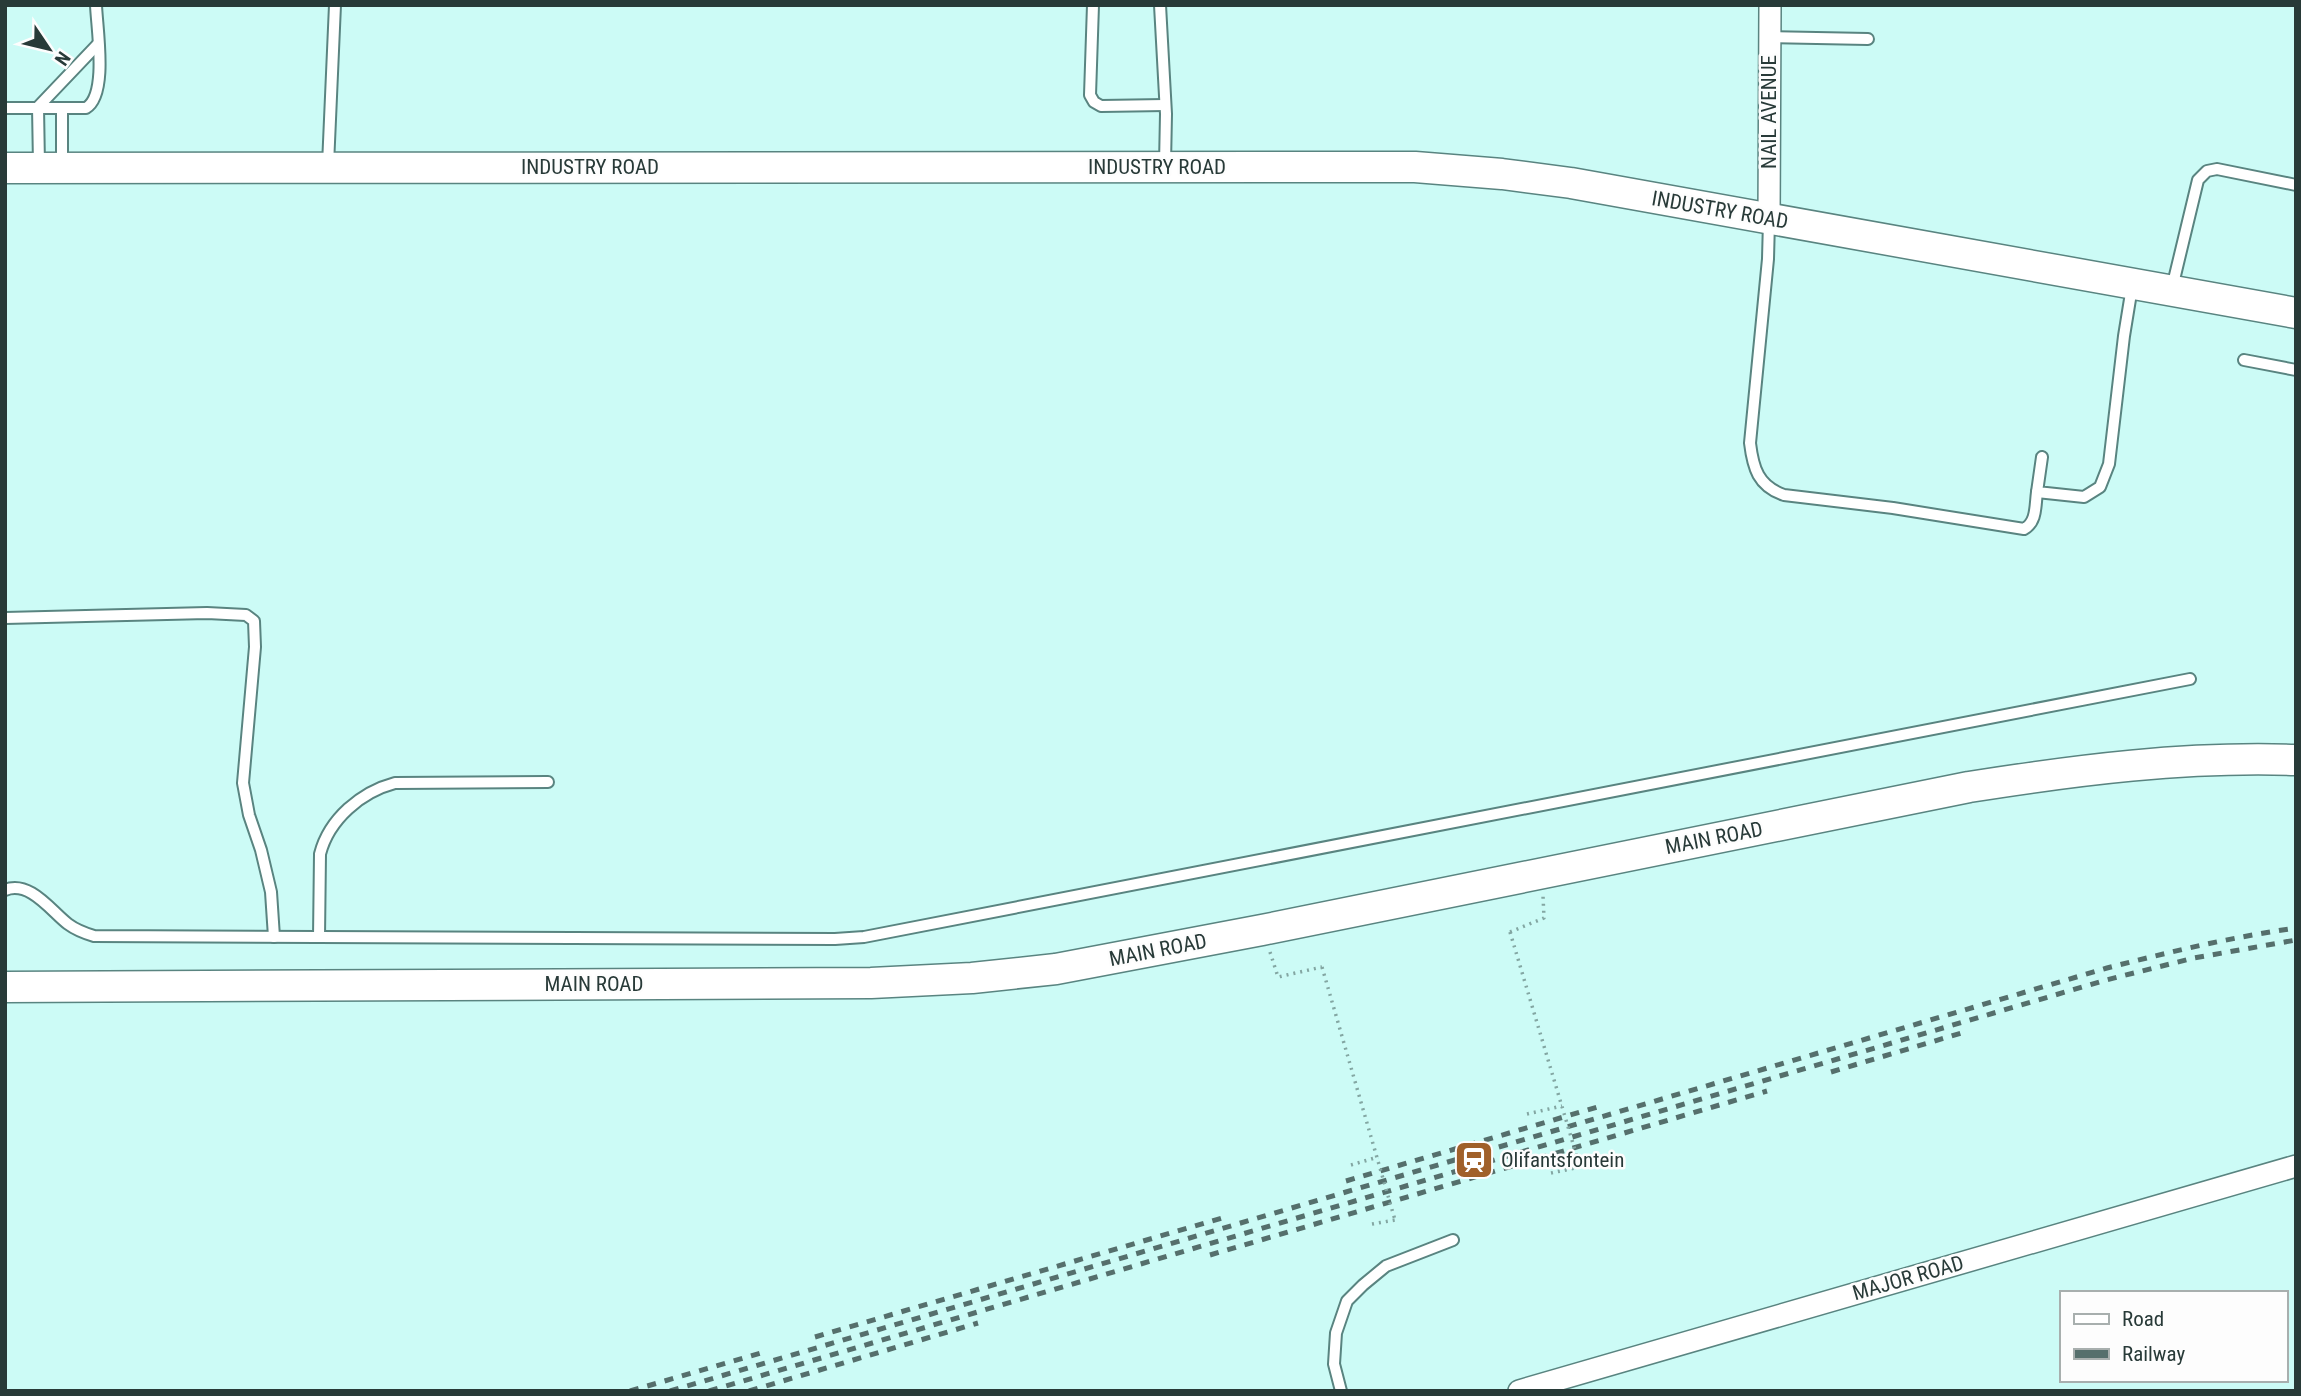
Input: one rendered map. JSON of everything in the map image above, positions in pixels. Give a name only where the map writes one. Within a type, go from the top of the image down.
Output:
[{"type":"main road","name":"INDUSTRY ROAD","points":[[5,168],[1415,167],[1571,183],[2296,313]]},
{"type":"main road","name":"MAIN ROAD","points":[[5,987],[871,983],[1011,975],[1056,970],[1262,930],[1969,788],[2153,763],[2296,760]]},
{"type":"street","name":"NAIL AVENUE","points":[[1769,219],[1770,5]]},
{"type":"street","name":"MAJOR ROAD","points":[[1519,1391],[2296,1166]]},
{"type":"lane","points":[[5,108],[86,108],[94,103],[100,87],[96,5]]},
{"type":"lane","points":[[328,168],[335,5]]},
{"type":"lane","points":[[1093,5],[1090,95],[1094,102],[1101,106],[1165,105]]},
{"type":"lane","points":[[1160,5],[1165,167]]},
{"type":"lane","points":[[1770,37],[1868,39]]},
{"type":"lane","points":[[38,107],[98,44]]},
{"type":"lane","points":[[38,107],[50,168]]},
{"type":"lane","points":[[50,168],[62,108]]},
{"type":"lane","points":[[2171,291],[2198,180],[2207,171],[2217,169],[2296,185]]},
{"type":"lane","points":[[1769,219],[1768,259],[1750,443],[1753,467],[1771,491],[2024,529],[2034,519],[2042,457]]},
{"type":"lane","points":[[2037,492],[2084,497],[2100,487],[2109,464],[2124,335],[2133,284]]},
{"type":"lane","points":[[2244,359],[2296,370]]},
{"type":"lane","points":[[5,618],[207,613],[246,615],[254,621],[256,647],[243,783],[248,815],[261,850],[271,892],[274,937]]},
{"type":"lane","points":[[5,890],[26,890],[67,923],[82,933],[94,936],[864,937],[2190,679]]},
{"type":"lane","points":[[319,937],[320,854],[323,842],[342,814],[366,795],[395,783],[548,782]]},
{"type":"lane","points":[[1340,1391],[1334,1364],[1336,1333],[1347,1301],[1386,1266],[1453,1240]]},
{"type":"path","points":[[1544,918],[1510,932],[1580,1167],[1551,1173]]},
{"type":"path","points":[[1278,977],[1322,967],[1395,1220],[1372,1224]]},
{"type":"path","points":[[1527,1114],[1562,1106]]},
{"type":"path","points":[[1351,1165],[1378,1157]]},
{"type":"railway","points":[[670,1391],[2107,968],[2201,945],[2296,928]]},
{"type":"railway","points":[[709,1391],[2106,980],[2194,958],[2296,940]]},
{"type":"railway","points":[[1831,1072],[1968,1031]]},
{"type":"railway","points":[[1210,1255],[1767,1091]]},
{"type":"railway","points":[[1346,1181],[1601,1106]]},
{"type":"railway","points":[[815,1337],[1222,1218]]},
{"type":"railway","points":[[749,1391],[978,1323]]},
{"type":"railway","points":[[630,1391],[768,1351]]},
{"type":"place","name":"Olifantsfontein","points":[[1474,1160]]}]
